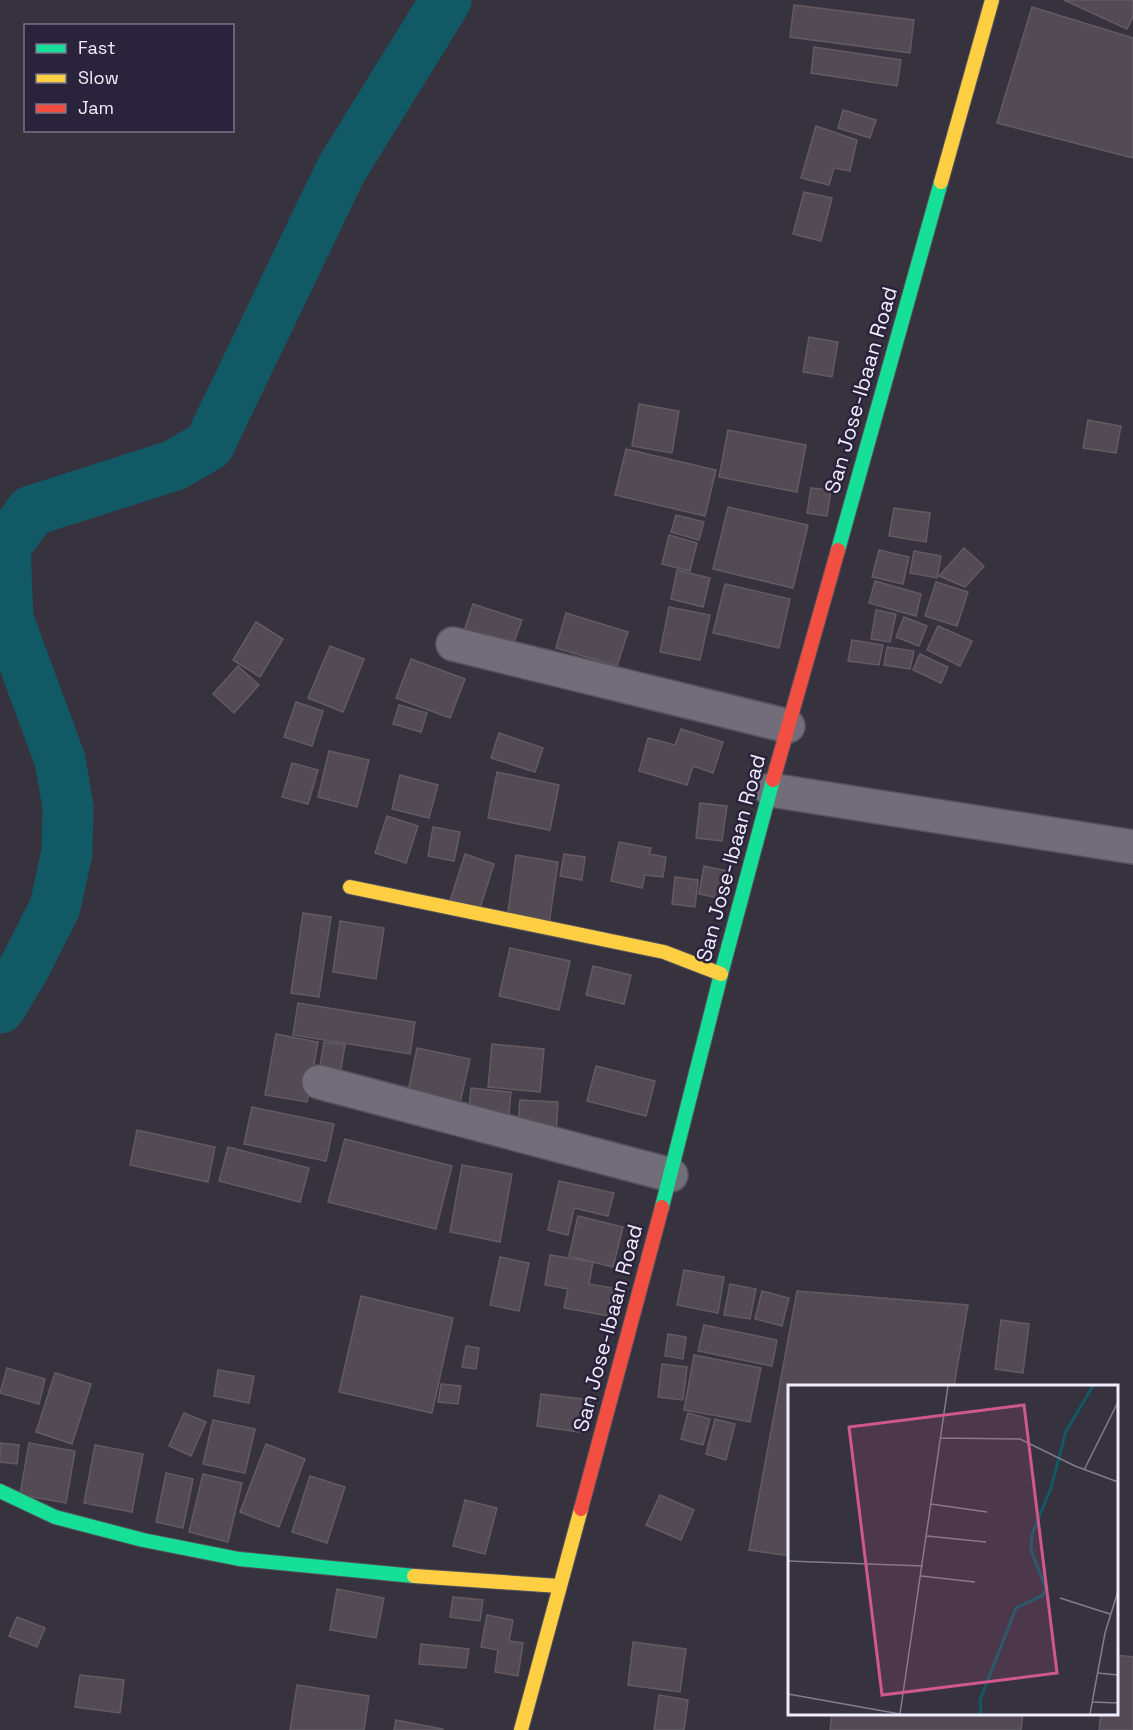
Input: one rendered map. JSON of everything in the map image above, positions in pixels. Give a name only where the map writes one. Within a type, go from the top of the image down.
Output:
[{"type":"main road","name":"San Jose-Ibaan Road","points":[[520,1730],[671,1175],[721,974],[788,726],[992,0]]},
{"type":"main road","points":[[350,887],[664,952],[721,974]]},
{"type":"main road","points":[[0,1491],[55,1517],[143,1540],[239,1558],[443,1579],[559,1586]]},
{"type":"street","points":[[453,644],[788,726]]},
{"type":"street","points":[[771,790],[1133,847]]},
{"type":"street","points":[[319,1082],[671,1175]]},
{"type":"building","points":[[1064,0],[1133,0],[1133,17],[1127,29]]},
{"type":"building","points":[[794,5],[914,20],[910,53],[790,37]]},
{"type":"building","points":[[1032,7],[1133,38],[1133,158],[997,123]]},
{"type":"building","points":[[814,47],[901,60],[897,86],[811,73]]},
{"type":"building","points":[[843,110],[876,120],[870,138],[838,128]]},
{"type":"building","points":[[816,126],[857,140],[850,171],[834,168],[829,185],[801,178]]},
{"type":"building","points":[[804,192],[832,198],[821,241],[793,234]]},
{"type":"building","points":[[809,337],[838,342],[832,377],[803,372]]},
{"type":"building","points":[[639,404],[679,411],[672,453],[632,446]]},
{"type":"building","points":[[1088,420],[1121,426],[1116,453],[1083,448]]},
{"type":"building","points":[[728,430],[806,445],[797,492],[719,477]]},
{"type":"building","points":[[626,449],[716,470],[705,516],[615,495]]},
{"type":"building","points":[[811,488],[831,490],[827,516],[807,513]]},
{"type":"building","points":[[728,507],[808,525],[793,588],[713,569]]},
{"type":"building","points":[[894,508],[930,513],[926,542],[889,536]]},
{"type":"building","points":[[676,515],[704,522],[699,540],[671,532]]},
{"type":"building","points":[[669,535],[697,543],[690,571],[662,564]]},
{"type":"building","points":[[964,548],[984,566],[965,587],[939,576]]},
{"type":"building","points":[[879,550],[909,557],[903,584],[872,577]]},
{"type":"building","points":[[914,551],[941,556],[937,578],[910,573]]},
{"type":"building","points":[[677,570],[710,578],[703,607],[671,599]]},
{"type":"building","points":[[875,581],[921,594],[916,616],[869,603]]},
{"type":"building","points":[[936,582],[968,592],[957,626],[925,616]]},
{"type":"building","points":[[725,584],[790,599],[779,648],[713,633]]},
{"type":"building","points":[[473,604],[522,620],[509,656],[461,640]]},
{"type":"building","points":[[669,607],[710,615],[700,660],[660,652]]},
{"type":"building","points":[[876,610],[896,614],[890,642],[871,639]]},
{"type":"building","points":[[566,613],[628,632],[617,666],[556,648]]},
{"type":"building","points":[[904,617],[927,626],[919,646],[896,637]]},
{"type":"building","points":[[256,622],[283,639],[260,677],[233,660]]},
{"type":"building","points":[[938,626],[972,641],[960,666],[927,650]]},
{"type":"building","points":[[852,640],[883,645],[879,665],[848,661]]},
{"type":"building","points":[[330,646],[364,659],[343,712],[308,698]]},
{"type":"building","points":[[887,647],[914,651],[910,669],[884,665]]},
{"type":"building","points":[[920,654],[948,667],[941,683],[913,670]]},
{"type":"building","points":[[411,659],[465,679],[450,718],[396,698]]},
{"type":"building","points":[[238,666],[259,685],[234,713],[213,694]]},
{"type":"building","points":[[296,702],[323,711],[312,746],[284,737]]},
{"type":"building","points":[[399,705],[427,713],[421,732],[393,724]]},
{"type":"building","points":[[681,729],[723,742],[713,773],[693,766],[687,785],[639,771],[648,738],[675,745]]},
{"type":"building","points":[[499,733],[543,748],[535,772],[491,758]]},
{"type":"building","points":[[329,751],[369,760],[357,807],[318,797]]},
{"type":"building","points":[[292,763],[318,770],[308,804],[282,797]]},
{"type":"building","points":[[497,772],[559,785],[550,830],[488,818]]},
{"type":"building","points":[[400,775],[438,785],[429,818],[392,809]]},
{"type":"building","points":[[700,803],[727,806],[722,841],[696,838]]},
{"type":"building","points":[[387,816],[418,826],[406,863],[375,853]]},
{"type":"building","points":[[433,827],[460,832],[454,861],[428,856]]},
{"type":"building","points":[[619,842],[651,848],[649,854],[666,857],[663,877],[645,875],[642,888],[611,881]]},
{"type":"building","points":[[465,854],[494,864],[479,911],[450,901]]},
{"type":"building","points":[[564,854],[585,857],[582,880],[560,876]]},
{"type":"building","points":[[516,855],[558,862],[549,924],[507,918]]},
{"type":"building","points":[[704,866],[728,871],[723,899],[699,894]]},
{"type":"building","points":[[675,877],[698,880],[695,907],[672,904]]},
{"type":"building","points":[[303,913],[331,917],[319,997],[291,993]]},
{"type":"building","points":[[340,921],[384,928],[376,979],[333,972]]},
{"type":"building","points":[[510,948],[570,961],[559,1010],[499,996]]},
{"type":"building","points":[[593,966],[631,975],[624,1004],[586,995]]},
{"type":"building","points":[[298,1003],[415,1022],[410,1054],[293,1035]]},
{"type":"building","points":[[276,1034],[318,1042],[307,1102],[265,1095]]},
{"type":"building","points":[[324,1042],[345,1045],[340,1075],[319,1072]]},
{"type":"building","points":[[492,1044],[544,1049],[540,1092],[488,1087]]},
{"type":"building","points":[[417,1048],[470,1059],[458,1112],[406,1102]]},
{"type":"building","points":[[596,1066],[655,1081],[646,1116],[587,1101]]},
{"type":"building","points":[[471,1088],[511,1092],[508,1123],[468,1119]]},
{"type":"building","points":[[520,1100],[558,1102],[556,1136],[517,1133]]},
{"type":"building","points":[[252,1107],[334,1124],[326,1161],[244,1144]]},
{"type":"building","points":[[137,1130],[215,1147],[208,1182],[130,1165]]},
{"type":"building","points":[[345,1139],[452,1166],[436,1229],[328,1202]]},
{"type":"building","points":[[228,1147],[309,1168],[300,1202],[219,1181]]},
{"type":"building","points":[[462,1165],[512,1174],[500,1242],[450,1232]]},
{"type":"building","points":[[559,1181],[614,1193],[608,1216],[574,1208],[568,1235],[548,1230]]},
{"type":"building","points":[[578,1216],[623,1227],[613,1267],[569,1256]]},
{"type":"building","points":[[550,1255],[593,1262],[589,1284],[613,1288],[608,1316],[564,1308],[568,1289],[545,1285]]},
{"type":"building","points":[[500,1257],[529,1263],[519,1311],[490,1305]]},
{"type":"building","points":[[684,1270],[724,1277],[718,1313],[677,1305]]},
{"type":"building","points":[[730,1284],[756,1289],[750,1319],[724,1315]]},
{"type":"building","points":[[762,1291],[789,1298],[782,1326],[755,1319]]},
{"type":"building","points":[[797,1291],[968,1305],[954,1385],[788,1385],[788,1556],[749,1550]]},
{"type":"building","points":[[361,1296],[453,1318],[432,1413],[339,1392]]},
{"type":"building","points":[[1001,1320],[1029,1324],[1023,1373],[995,1369]]},
{"type":"building","points":[[704,1325],[777,1340],[772,1366],[698,1351]]},
{"type":"building","points":[[668,1334],[686,1337],[683,1359],[665,1356]]},
{"type":"building","points":[[466,1346],[479,1348],[476,1369],[462,1367]]},
{"type":"building","points":[[694,1355],[761,1368],[750,1422],[684,1410]]},
{"type":"building","points":[[662,1364],[687,1367],[683,1400],[658,1397]]},
{"type":"building","points":[[7,1368],[45,1379],[39,1404],[0,1393]]},
{"type":"building","points":[[218,1370],[254,1376],[249,1403],[214,1396]]},
{"type":"building","points":[[55,1373],[91,1384],[72,1444],[36,1432]]},
{"type":"building","points":[[441,1384],[461,1386],[458,1404],[438,1402]]},
{"type":"building","points":[[541,1394],[591,1400],[586,1433],[537,1426]]},
{"type":"building","points":[[184,1413],[206,1422],[191,1456],[169,1446]]},
{"type":"building","points":[[688,1413],[710,1419],[703,1445],[681,1439]]},
{"type":"building","points":[[715,1419],[735,1424],[726,1460],[706,1454]]},
{"type":"building","points":[[213,1420],[255,1429],[245,1473],[203,1464]]},
{"type":"building","points":[[0,1443],[19,1445],[17,1464],[0,1462]]},
{"type":"building","points":[[29,1443],[75,1451],[66,1503],[20,1495]]},
{"type":"building","points":[[266,1444],[305,1459],[279,1527],[240,1512]]},
{"type":"building","points":[[95,1445],[143,1454],[132,1512],[84,1503]]},
{"type":"building","points":[[166,1473],[193,1479],[183,1528],[156,1522]]},
{"type":"building","points":[[203,1474],[242,1483],[228,1542],[189,1532]]},
{"type":"building","points":[[310,1476],[345,1487],[327,1543],[292,1532]]},
{"type":"building","points":[[660,1495],[694,1510],[681,1540],[646,1525]]},
{"type":"building","points":[[465,1500],[497,1508],[485,1554],[453,1546]]},
{"type":"building","points":[[337,1589],[384,1598],[376,1638],[330,1630]]},
{"type":"building","points":[[453,1597],[483,1600],[480,1621],[450,1617]]},
{"type":"building","points":[[487,1615],[513,1620],[509,1641],[523,1643],[518,1676],[495,1672],[498,1650],[481,1647]]},
{"type":"building","points":[[17,1617],[45,1628],[37,1647],[9,1636]]},
{"type":"building","points":[[633,1642],[686,1649],[680,1692],[628,1685]]},
{"type":"building","points":[[421,1644],[469,1649],[466,1668],[419,1664]]},
{"type":"building","points":[[1118,1655],[1133,1657],[1133,1730],[1099,1730],[1101,1715],[1118,1715]]},
{"type":"building","points":[[80,1675],[124,1680],[120,1713],[75,1707]]},
{"type":"building","points":[[297,1685],[369,1696],[364,1730],[290,1730]]},
{"type":"building","points":[[659,1695],[688,1700],[684,1730],[654,1730]]},
{"type":"building","points":[[832,1715],[1023,1715],[1021,1730],[830,1730]]},
{"type":"building","points":[[396,1720],[443,1729],[443,1730],[394,1730]]},
{"type":"waterway","points":[[0,1008],[24,968],[55,907],[67,852],[68,807],[60,760],[8,619],[5,547],[31,511],[175,465],[209,445],[341,170],[446,0]]},
{"type":"traffic: fast","points":[[838,550],[941,182]]},
{"type":"traffic: fast","points":[[662,1207],[773,780]]},
{"type":"traffic: fast","points":[[0,1491],[55,1517],[143,1540],[239,1559],[414,1576]]},
{"type":"traffic: slow","points":[[941,182],[992,0]]},
{"type":"traffic: slow","points":[[350,887],[664,952],[721,974]]},
{"type":"traffic: slow","points":[[521,1730],[581,1509]]},
{"type":"traffic: slow","points":[[414,1576],[559,1586]]},
{"type":"traffic: jam","points":[[773,780],[838,550]]},
{"type":"traffic: jam","points":[[581,1509],[662,1207]]}]
